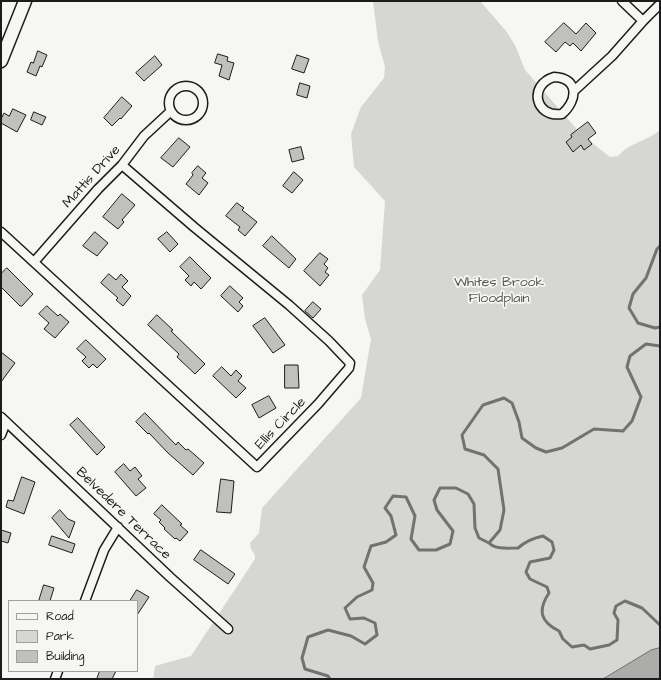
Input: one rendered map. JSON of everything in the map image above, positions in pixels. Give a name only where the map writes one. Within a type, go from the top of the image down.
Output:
[{"type":"street","points":[[1,61],[25,1]]},
{"type":"street","points":[[622,1],[643,21]]},
{"type":"street","points":[[575,90],[571,84],[561,77],[548,79],[539,88],[538,101],[545,111],[556,115],[562,114],[569,107],[575,90],[612,56],[660,4]]},
{"type":"street","points":[[189,87],[194,89],[201,97],[203,103],[202,108],[195,117],[184,120],[174,116],[171,111],[169,107],[170,97],[172,93],[180,88],[189,87]]},
{"type":"street","name":"Mattis Drive","points":[[34,262],[98,189],[122,165],[144,136],[171,111]]},
{"type":"street","name":"Ellis Circle","points":[[1,232],[257,468],[318,404],[349,368],[350,363],[289,305],[122,165]]},
{"type":"street","points":[[1,435],[4,419]]},
{"type":"street","name":"Belvedere Terrace","points":[[4,419],[170,577],[228,629]]},
{"type":"street","points":[[85,600],[104,550],[118,527]]},
{"type":"green space","name":"Whites Brook Floodplain","points":[[373,1],[480,1],[506,31],[515,45],[525,70],[582,135],[610,157],[618,156],[627,148],[650,137],[660,130],[660,660],[611,679],[153,679],[155,666],[191,656],[255,559],[250,543],[259,533],[262,508],[361,398],[371,339],[365,319],[362,295],[380,270],[385,201],[354,167],[351,134],[361,107],[384,78],[385,67],[378,41]]},
{"type":"shaded area","points":[[660,648],[660,679],[603,679],[651,650]]},
{"type":"building","points":[[564,23],[576,34],[586,23],[596,33],[581,51],[573,43],[570,46],[565,42],[556,52],[545,42]]},
{"type":"building","points":[[38,51],[47,55],[36,76],[27,72]]},
{"type":"building","points":[[218,54],[228,57],[227,61],[234,63],[229,80],[219,76],[222,65],[215,63]]},
{"type":"building","points":[[297,55],[309,59],[304,73],[292,69]]},
{"type":"building","points":[[155,56],[162,65],[144,81],[136,73]]},
{"type":"building","points":[[300,83],[310,86],[307,98],[297,95]]},
{"type":"building","points":[[122,97],[132,106],[121,119],[120,118],[112,126],[104,118]]},
{"type":"building","points":[[13,109],[26,115],[17,132],[1,123],[4,113],[9,116]]},
{"type":"building","points":[[34,112],[46,117],[42,125],[31,120]]},
{"type":"building","points":[[588,122],[596,133],[588,139],[592,144],[584,150],[581,145],[573,152],[566,142],[572,137],[571,135]]},
{"type":"building","points":[[179,138],[190,147],[173,167],[161,158]]},
{"type":"building","points":[[301,147],[304,159],[292,162],[289,150]]},
{"type":"building","points":[[198,166],[206,173],[202,178],[208,183],[199,195],[186,184]]},
{"type":"building","points":[[294,172],[303,180],[292,193],[283,186]]},
{"type":"building","points":[[122,194],[135,205],[122,220],[124,222],[118,229],[103,217]]},
{"type":"building","points":[[237,203],[244,208],[242,210],[257,222],[245,236],[238,230],[240,227],[226,216]]},
{"type":"building","points":[[95,232],[108,243],[97,256],[83,246]]},
{"type":"building","points":[[167,232],[178,244],[170,252],[158,239]]},
{"type":"building","points":[[272,236],[296,259],[289,268],[263,246]]},
{"type":"building","points":[[320,253],[328,259],[324,264],[328,268],[325,272],[329,275],[320,286],[304,271]]},
{"type":"building","points":[[190,257],[211,278],[201,289],[194,282],[191,286],[185,280],[189,276],[180,267]]},
{"type":"building","points":[[7,268],[33,294],[22,306],[20,306],[1,287],[1,274]]},
{"type":"building","points":[[109,274],[116,280],[121,274],[128,281],[122,287],[131,296],[123,306],[116,300],[118,298],[101,283]]},
{"type":"building","points":[[230,286],[243,298],[239,302],[243,306],[238,312],[221,296]]},
{"type":"building","points":[[313,302],[321,309],[313,318],[305,311]]},
{"type":"building","points":[[47,306],[58,316],[60,314],[69,322],[55,338],[44,329],[49,323],[39,314]]},
{"type":"building","points":[[157,315],[205,364],[195,374],[177,357],[179,354],[148,325]]},
{"type":"building","points":[[265,318],[285,345],[273,353],[253,326]]},
{"type":"building","points":[[86,340],[106,359],[97,368],[93,364],[89,368],[82,361],[86,357],[77,349]]},
{"type":"building","points":[[1,352],[15,363],[1,382]]},
{"type":"building","points":[[285,365],[298,365],[299,388],[285,388]]},
{"type":"building","points":[[222,367],[231,376],[236,370],[242,376],[238,381],[246,388],[236,398],[213,376]]},
{"type":"building","points":[[269,396],[276,408],[259,418],[252,405]]},
{"type":"building","points":[[145,413],[176,445],[178,442],[204,463],[193,475],[136,422]]},
{"type":"building","points":[[78,418],[105,447],[97,455],[70,425]]},
{"type":"building","points":[[124,464],[130,471],[135,467],[142,476],[138,479],[146,488],[136,496],[115,472]]},
{"type":"building","points":[[22,477],[35,482],[24,514],[6,507],[8,500],[13,501]]},
{"type":"building","points":[[221,479],[234,481],[231,513],[217,512]]},
{"type":"building","points":[[162,505],[182,524],[180,525],[188,532],[180,541],[176,538],[175,539],[164,529],[165,528],[159,522],[161,520],[154,514]]},
{"type":"building","points":[[60,510],[68,519],[75,522],[69,538],[52,518]]},
{"type":"building","points":[[1,530],[11,533],[8,543],[1,541]]},
{"type":"building","points":[[52,536],[75,544],[72,553],[49,545]]},
{"type":"building","points":[[201,550],[235,574],[228,584],[194,560]]},
{"type":"building","points":[[44,585],[54,588],[50,600],[39,600]]},
{"type":"building","points":[[137,590],[149,597],[138,614],[138,600],[131,600]]},
{"type":"building","points":[[100,672],[116,672],[112,679],[97,679]]},
{"type":"waterway","points":[[660,246],[657,249],[646,278],[633,294],[629,308],[638,323],[655,328],[660,327]]},
{"type":"waterway","points":[[330,679],[328,676],[305,669],[302,658],[308,637],[328,630],[351,636],[365,644],[377,635],[375,623],[364,618],[350,619],[345,608],[357,597],[372,590],[373,583],[364,567],[371,546],[386,542],[396,535],[391,516],[385,508],[393,496],[406,497],[415,516],[411,539],[419,550],[436,550],[450,544],[453,531],[437,510],[434,500],[440,488],[456,488],[468,494],[474,504],[475,528],[479,538],[489,543],[500,530],[504,510],[498,469],[484,455],[465,449],[462,435],[483,405],[504,398],[512,403],[519,422],[522,438],[536,448],[546,452],[562,448],[594,429],[623,431],[632,421],[641,397],[627,367],[630,356],[646,344],[660,346]]},
{"type":"waterway","points":[[489,543],[499,548],[518,548],[530,540],[543,536],[552,542],[554,550],[550,558],[530,562],[526,572],[530,579],[547,587],[549,593],[545,599],[542,611],[545,620],[553,628],[559,631],[563,639],[572,647],[584,645],[590,649],[609,645],[617,640],[618,620],[614,613],[616,606],[625,601],[642,608],[660,625]]}]
